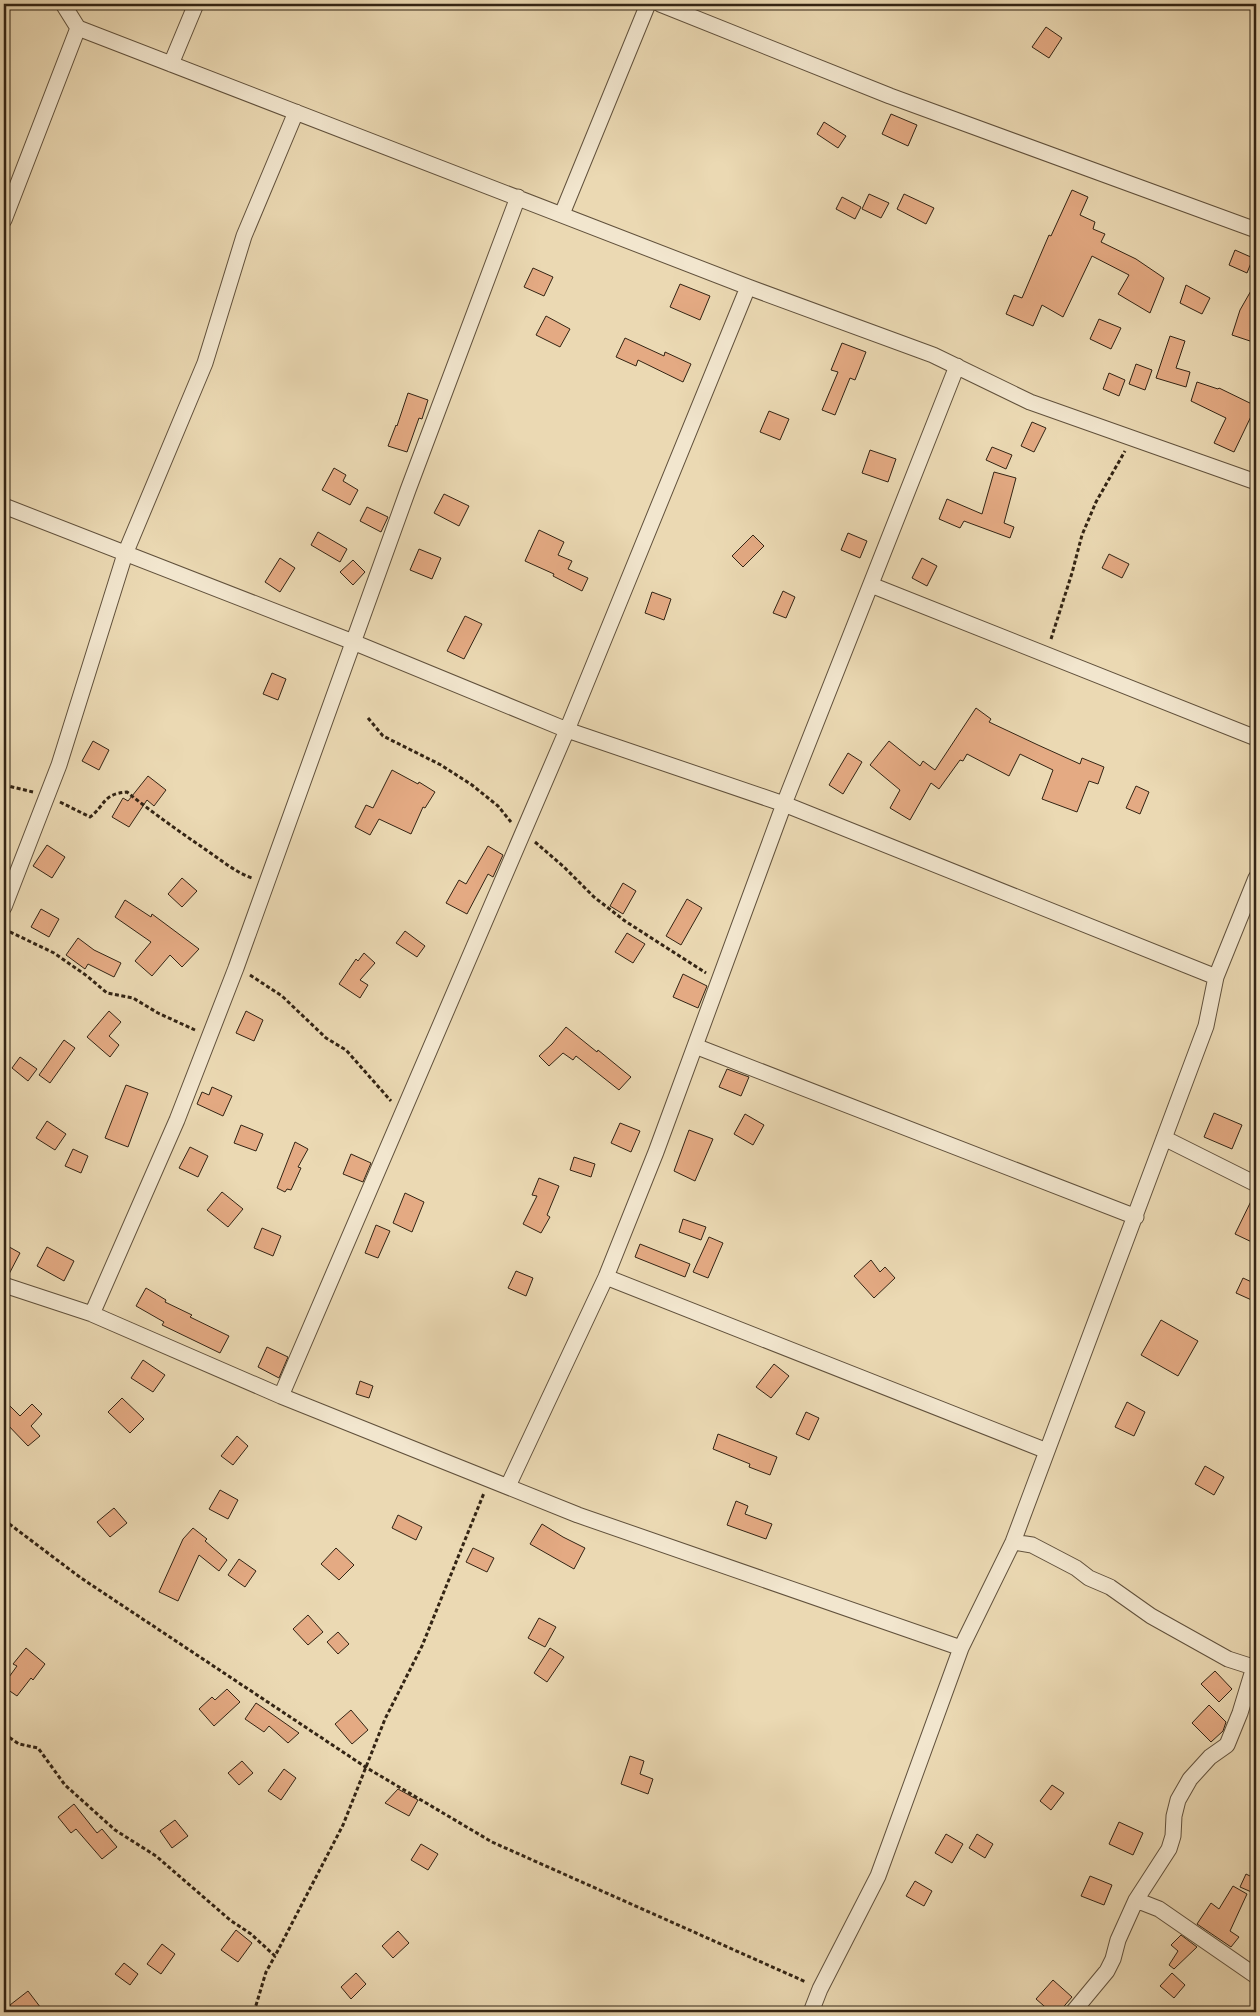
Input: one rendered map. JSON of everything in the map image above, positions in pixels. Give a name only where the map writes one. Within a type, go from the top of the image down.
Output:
[{"type":"street","points":[[63,4],[78,28],[748,287],[933,355],[1030,402],[1256,482]]},
{"type":"street","points":[[171,64],[196,4]]},
{"type":"street","points":[[562,214],[648,4]]},
{"type":"street","points":[[660,4],[890,96],[1256,230]]},
{"type":"street","points":[[4,220],[78,28]]},
{"type":"street","points":[[4,907],[59,765],[125,554],[205,362],[244,236],[296,112]]},
{"type":"street","points":[[92,1314],[176,1120],[236,968],[353,642],[518,197]]},
{"type":"street","points":[[281,1396],[567,730],[748,287]]},
{"type":"street","points":[[508,1486],[606,1277],[656,1152],[784,804],[957,366]]},
{"type":"street","points":[[4,506],[353,642],[567,730],[784,804],[1216,977]]},
{"type":"street","points":[[871,585],[1256,738]]},
{"type":"street","points":[[811,2012],[820,1988],[878,1876],[961,1648],[1013,1542],[1206,1026],[1216,977],[1256,878]]},
{"type":"street","points":[[695,1046],[1136,1217]]},
{"type":"street","points":[[1164,1138],[1256,1184]]},
{"type":"street","points":[[606,1277],[1047,1451]]},
{"type":"street","points":[[4,1285],[92,1314],[281,1396],[578,1515],[961,1648]]},
{"type":"street","points":[[1013,1542],[1032,1545],[1076,1568],[1089,1578],[1110,1587],[1151,1616],[1228,1659],[1255,1667],[1227,1745],[1210,1757],[1190,1779],[1178,1800],[1174,1816],[1173,1836],[1169,1849],[1136,1900],[1118,1940],[1113,1960],[1073,2012]]},
{"type":"street","points":[[1136,1900],[1159,1909],[1256,1976]]},
{"type":"path","points":[[1046,654],[1082,535],[1096,502],[1132,438]]},
{"type":"path","points":[[368,718],[383,736],[441,765],[498,806],[514,826],[564,867],[594,897],[625,921],[696,968],[720,980]]},
{"type":"path","points":[[4,785],[29,791],[64,804],[90,817],[98,811],[104,801],[115,793],[127,792],[160,818],[244,876],[266,884]]},
{"type":"path","points":[[4,929],[54,953],[87,976],[107,993],[133,998],[158,1013],[210,1036]]},
{"type":"path","points":[[236,968],[256,978],[282,996],[326,1038],[346,1050],[367,1072],[386,1097],[404,1111]]},
{"type":"path","points":[[254,2012],[266,1972],[343,1825],[367,1768],[385,1718],[422,1646],[489,1480]]},
{"type":"path","points":[[4,1520],[81,1578],[367,1768],[492,1842],[820,1988]]},
{"type":"path","points":[[4,1734],[19,1744],[38,1748],[65,1785],[108,1823],[156,1856],[275,1956]]},
{"type":"building","points":[[1046,27],[1062,38],[1049,58],[1032,47]]},
{"type":"building","points":[[891,114],[917,125],[908,146],[882,134]]},
{"type":"building","points":[[824,122],[846,136],[838,148],[817,134]]},
{"type":"building","points":[[1072,190],[1088,197],[1080,215],[1095,222],[1093,229],[1105,234],[1101,242],[1136,259],[1164,278],[1150,313],[1118,294],[1129,275],[1092,256],[1063,317],[1042,305],[1033,326],[1006,314],[1014,295],[1022,298],[1049,235],[1051,236]]},
{"type":"building","points":[[869,194],[889,203],[881,218],[862,209]]},
{"type":"building","points":[[904,194],[934,208],[926,224],[897,209]]},
{"type":"building","points":[[842,197],[861,207],[855,219],[836,209]]},
{"type":"building","points":[[1235,250],[1253,258],[1247,273],[1229,265]]},
{"type":"building","points":[[533,268],[553,277],[544,296],[524,287]]},
{"type":"building","points":[[1256,282],[1256,343],[1232,335],[1240,310]]},
{"type":"building","points":[[680,284],[710,296],[700,320],[670,307]]},
{"type":"building","points":[[1186,285],[1210,298],[1202,314],[1180,303]]},
{"type":"building","points":[[546,316],[570,329],[560,347],[536,335]]},
{"type":"building","points":[[1099,319],[1121,328],[1111,349],[1090,339]]},
{"type":"building","points":[[1170,336],[1185,341],[1176,368],[1190,372],[1186,387],[1156,378]]},
{"type":"building","points":[[625,338],[664,356],[665,352],[691,364],[683,382],[638,360],[636,366],[616,357]]},
{"type":"building","points":[[842,343],[866,352],[855,380],[850,378],[835,415],[822,410],[838,372],[831,370]]},
{"type":"building","points":[[1136,364],[1152,370],[1145,390],[1129,384]]},
{"type":"building","points":[[1109,373],[1125,380],[1119,396],[1103,389]]},
{"type":"building","points":[[1197,382],[1219,388],[1256,406],[1234,452],[1214,443],[1226,418],[1191,401]]},
{"type":"building","points":[[408,393],[428,400],[422,419],[419,418],[407,452],[388,446]]},
{"type":"building","points":[[769,411],[789,419],[780,440],[760,432]]},
{"type":"building","points":[[1032,422],[1046,428],[1034,452],[1021,446]]},
{"type":"building","points":[[992,447],[1012,455],[1006,469],[986,460]]},
{"type":"building","points":[[870,450],[896,459],[888,482],[862,473]]},
{"type":"building","points":[[334,468],[346,475],[343,481],[358,490],[350,505],[322,490]]},
{"type":"building","points":[[994,472],[1016,478],[1004,523],[1014,527],[1010,538],[964,521],[960,528],[939,519],[947,499],[982,514]]},
{"type":"building","points":[[444,494],[469,506],[459,526],[434,513]]},
{"type":"building","points":[[367,507],[388,517],[381,532],[360,521]]},
{"type":"building","points":[[539,530],[564,542],[558,555],[572,561],[568,569],[588,578],[582,591],[553,576],[554,574],[525,561]]},
{"type":"building","points":[[318,532],[347,549],[340,562],[311,545]]},
{"type":"building","points":[[848,533],[867,541],[860,558],[841,550]]},
{"type":"building","points":[[753,535],[764,546],[743,567],[732,556]]},
{"type":"building","points":[[419,549],[441,558],[432,579],[410,570]]},
{"type":"building","points":[[1109,554],[1129,564],[1122,578],[1102,568]]},
{"type":"building","points":[[280,558],[295,568],[280,592],[265,582]]},
{"type":"building","points":[[922,558],[937,566],[927,586],[912,578]]},
{"type":"building","points":[[353,560],[365,572],[353,585],[340,572]]},
{"type":"building","points":[[783,591],[795,597],[786,618],[773,613]]},
{"type":"building","points":[[652,592],[671,599],[664,620],[645,613]]},
{"type":"building","points":[[465,616],[482,624],[464,659],[447,651]]},
{"type":"building","points":[[272,673],[286,679],[278,700],[263,694]]},
{"type":"building","points":[[976,708],[991,719],[989,722],[1038,745],[1080,764],[1082,758],[1104,767],[1098,784],[1089,781],[1077,812],[1042,799],[1053,770],[1020,754],[1009,776],[967,754],[963,761],[960,760],[939,789],[931,783],[910,820],[890,808],[900,790],[870,765],[889,741],[920,766],[923,761],[935,770]]},
{"type":"building","points":[[93,741],[109,750],[99,770],[82,761]]},
{"type":"building","points":[[848,753],[862,762],[843,794],[829,785]]},
{"type":"building","points":[[392,770],[418,784],[419,782],[435,792],[425,808],[423,807],[411,834],[379,819],[370,835],[355,827],[366,805],[373,808]]},
{"type":"building","points":[[148,776],[166,790],[154,806],[147,800],[129,827],[112,817],[123,798],[128,801]]},
{"type":"building","points":[[1136,786],[1149,792],[1140,814],[1126,808]]},
{"type":"building","points":[[47,845],[65,857],[52,878],[33,866]]},
{"type":"building","points":[[488,846],[503,855],[493,877],[488,874],[467,914],[446,903],[459,880],[466,884]]},
{"type":"building","points":[[182,878],[197,891],[182,907],[168,894]]},
{"type":"building","points":[[623,883],[636,891],[623,914],[610,906]]},
{"type":"building","points":[[687,899],[702,908],[681,945],[666,936]]},
{"type":"building","points":[[125,900],[151,917],[152,914],[199,949],[182,967],[170,955],[152,976],[135,961],[151,942],[115,917]]},
{"type":"building","points":[[41,909],[59,919],[49,937],[31,927]]},
{"type":"building","points":[[405,931],[425,946],[417,957],[396,943]]},
{"type":"building","points":[[627,933],[645,944],[633,963],[615,952]]},
{"type":"building","points":[[78,938],[94,950],[121,963],[114,977],[88,964],[85,969],[66,955]]},
{"type":"building","points":[[364,953],[375,963],[360,980],[368,985],[360,998],[339,984],[356,959],[358,961]]},
{"type":"building","points":[[683,974],[707,986],[698,1008],[673,997]]},
{"type":"building","points":[[109,1011],[121,1022],[109,1036],[119,1045],[110,1057],[87,1037]]},
{"type":"building","points":[[246,1011],[263,1020],[254,1041],[236,1033]]},
{"type":"building","points":[[566,1027],[631,1077],[619,1090],[576,1056],[573,1060],[563,1053],[549,1066],[539,1056]]},
{"type":"building","points":[[64,1040],[75,1048],[50,1083],[39,1075]]},
{"type":"building","points":[[20,1057],[37,1069],[28,1081],[12,1068]]},
{"type":"building","points":[[727,1069],[749,1077],[741,1096],[719,1087]]},
{"type":"building","points":[[126,1085],[148,1093],[128,1147],[105,1138]]},
{"type":"building","points":[[212,1087],[232,1096],[223,1116],[197,1104],[202,1092],[209,1095]]},
{"type":"building","points":[[1214,1113],[1242,1125],[1232,1149],[1204,1137]]},
{"type":"building","points":[[745,1114],[764,1125],[753,1145],[734,1134]]},
{"type":"building","points":[[47,1121],[66,1134],[55,1150],[36,1138]]},
{"type":"building","points":[[620,1123],[640,1131],[631,1152],[611,1143]]},
{"type":"building","points":[[241,1125],[263,1134],[256,1151],[234,1143]]},
{"type":"building","points":[[689,1130],[713,1139],[695,1181],[674,1171]]},
{"type":"building","points":[[295,1142],[308,1149],[298,1167],[301,1168],[291,1190],[287,1189],[285,1192],[277,1188]]},
{"type":"building","points":[[190,1147],[208,1156],[198,1177],[179,1168]]},
{"type":"building","points":[[73,1149],[88,1156],[81,1173],[65,1166]]},
{"type":"building","points":[[351,1154],[371,1163],[363,1182],[343,1174]]},
{"type":"building","points":[[574,1157],[595,1164],[591,1177],[570,1170]]},
{"type":"building","points":[[539,1178],[559,1186],[547,1215],[550,1217],[541,1233],[523,1224],[537,1196],[532,1195]]},
{"type":"building","points":[[222,1192],[243,1209],[228,1227],[207,1210]]},
{"type":"building","points":[[405,1193],[424,1202],[412,1232],[393,1223]]},
{"type":"building","points":[[1256,1193],[1256,1244],[1235,1234]]},
{"type":"building","points":[[683,1219],[706,1227],[701,1240],[679,1232]]},
{"type":"building","points":[[376,1225],[390,1231],[378,1258],[365,1253]]},
{"type":"building","points":[[262,1228],[281,1236],[273,1256],[254,1248]]},
{"type":"building","points":[[709,1237],[723,1243],[708,1278],[693,1272]]},
{"type":"building","points":[[4,1244],[20,1253],[8,1276],[4,1276]]},
{"type":"building","points":[[640,1244],[690,1264],[685,1277],[635,1257]]},
{"type":"building","points":[[47,1247],[74,1261],[64,1281],[37,1266]]},
{"type":"building","points":[[871,1260],[880,1272],[885,1267],[895,1278],[874,1298],[854,1276]]},
{"type":"building","points":[[516,1271],[533,1278],[526,1296],[508,1288]]},
{"type":"building","points":[[1243,1278],[1256,1284],[1256,1302],[1236,1293]]},
{"type":"building","points":[[146,1288],[166,1300],[165,1302],[192,1315],[190,1317],[229,1336],[220,1353],[162,1325],[164,1322],[136,1306]]},
{"type":"building","points":[[1161,1320],[1198,1341],[1178,1376],[1141,1355]]},
{"type":"building","points":[[267,1347],[288,1357],[279,1378],[258,1367]]},
{"type":"building","points":[[143,1360],[165,1375],[153,1392],[131,1378]]},
{"type":"building","points":[[774,1364],[789,1376],[771,1398],[756,1387]]},
{"type":"building","points":[[360,1381],[373,1386],[369,1398],[356,1394]]},
{"type":"building","points":[[122,1398],[144,1419],[130,1433],[108,1412]]},
{"type":"building","points":[[4,1400],[20,1416],[32,1404],[42,1414],[31,1426],[40,1436],[28,1446],[4,1421]]},
{"type":"building","points":[[1127,1402],[1145,1412],[1134,1436],[1115,1427]]},
{"type":"building","points":[[806,1412],[819,1418],[809,1440],[796,1434]]},
{"type":"building","points":[[718,1434],[777,1457],[770,1475],[749,1467],[750,1464],[713,1449]]},
{"type":"building","points":[[237,1436],[248,1446],[233,1465],[221,1456]]},
{"type":"building","points":[[1205,1466],[1224,1477],[1214,1495],[1195,1484]]},
{"type":"building","points":[[220,1490],[238,1500],[228,1519],[209,1509]]},
{"type":"building","points":[[736,1501],[748,1506],[745,1514],[772,1524],[766,1539],[727,1525]]},
{"type":"building","points":[[114,1508],[127,1523],[110,1537],[97,1522]]},
{"type":"building","points":[[398,1515],[422,1527],[416,1540],[392,1528]]},
{"type":"building","points":[[542,1524],[585,1548],[574,1569],[530,1544]]},
{"type":"building","points":[[193,1528],[207,1539],[205,1541],[227,1560],[219,1571],[199,1555],[178,1601],[159,1592],[183,1539]]},
{"type":"building","points":[[336,1548],[354,1565],[339,1580],[321,1564]]},
{"type":"building","points":[[473,1548],[494,1558],[487,1572],[466,1562]]},
{"type":"building","points":[[239,1559],[256,1571],[245,1587],[228,1575]]},
{"type":"building","points":[[308,1615],[323,1632],[308,1645],[293,1629]]},
{"type":"building","points":[[539,1618],[556,1627],[545,1647],[528,1638]]},
{"type":"building","points":[[338,1632],[349,1644],[338,1654],[327,1642]]},
{"type":"building","points":[[26,1648],[45,1664],[33,1680],[31,1678],[17,1696],[4,1687],[4,1684],[17,1666],[13,1664]]},
{"type":"building","points":[[550,1648],[564,1657],[547,1682],[534,1673]]},
{"type":"building","points":[[1215,1671],[1232,1689],[1219,1702],[1201,1684]]},
{"type":"building","points":[[227,1689],[240,1702],[214,1726],[199,1709],[212,1697],[215,1700]]},
{"type":"building","points":[[256,1703],[299,1733],[288,1743],[269,1726],[264,1732],[245,1719]]},
{"type":"building","points":[[1209,1705],[1226,1722],[1223,1731],[1211,1742],[1192,1723]]},
{"type":"building","points":[[351,1710],[368,1730],[352,1744],[335,1724]]},
{"type":"building","points":[[630,1756],[644,1761],[640,1774],[653,1779],[648,1794],[621,1784]]},
{"type":"building","points":[[242,1761],[253,1773],[239,1785],[228,1773]]},
{"type":"building","points":[[284,1769],[296,1778],[281,1800],[268,1791]]},
{"type":"building","points":[[1052,1785],[1064,1793],[1051,1810],[1040,1801]]},
{"type":"building","points":[[398,1789],[418,1800],[409,1816],[385,1803]]},
{"type":"building","points":[[74,1804],[97,1833],[102,1829],[117,1847],[102,1859],[76,1829],[71,1833],[58,1817]]},
{"type":"building","points":[[175,1820],[188,1836],[172,1848],[160,1831]]},
{"type":"building","points":[[1119,1822],[1143,1833],[1133,1855],[1109,1844]]},
{"type":"building","points":[[946,1834],[963,1844],[952,1863],[935,1853]]},
{"type":"building","points":[[977,1834],[993,1844],[985,1858],[969,1848]]},
{"type":"building","points":[[421,1844],[438,1854],[428,1870],[411,1860]]},
{"type":"building","points":[[1246,1874],[1256,1879],[1256,1894],[1240,1887]]},
{"type":"building","points":[[1090,1876],[1112,1885],[1104,1905],[1081,1896]]},
{"type":"building","points":[[915,1881],[932,1891],[924,1906],[906,1896]]},
{"type":"building","points":[[1233,1886],[1247,1894],[1230,1931],[1239,1937],[1231,1947],[1197,1924],[1211,1903],[1219,1909]]},
{"type":"building","points":[[236,1930],[252,1943],[238,1962],[221,1950]]},
{"type":"building","points":[[398,1931],[409,1943],[393,1958],[382,1946]]},
{"type":"building","points":[[1181,1935],[1197,1947],[1174,1969],[1169,1965],[1178,1951],[1171,1945]]},
{"type":"building","points":[[162,1944],[175,1954],[161,1974],[147,1964]]},
{"type":"building","points":[[124,1963],[138,1974],[130,1985],[115,1974]]},
{"type":"building","points":[[356,1973],[366,1984],[351,1999],[341,1987]]},
{"type":"building","points":[[1172,1973],[1185,1985],[1174,1998],[1160,1986]]},
{"type":"building","points":[[1053,1980],[1072,1997],[1059,2012],[1051,2012],[1036,1999]]},
{"type":"building","points":[[28,1991],[44,2012],[16,2012],[10,2005]]}]
